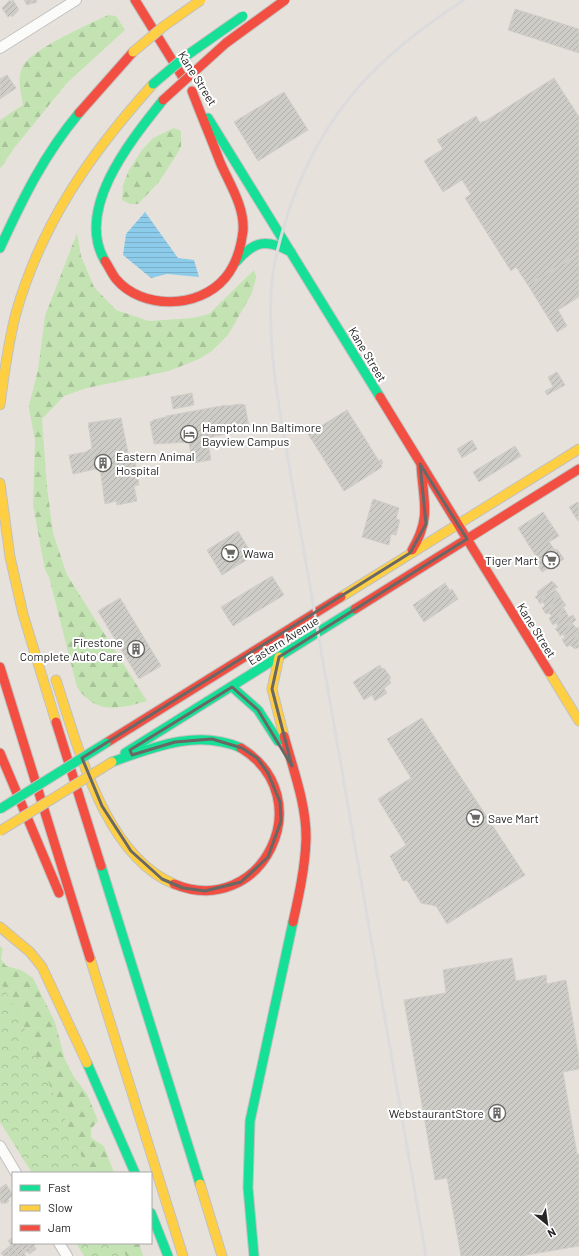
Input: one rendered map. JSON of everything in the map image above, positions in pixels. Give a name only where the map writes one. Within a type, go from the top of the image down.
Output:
[{"type":"main road","name":"Kane Street","points":[[135,0],[579,721]]},
{"type":"main road","points":[[0,248],[17,207],[40,166],[70,123],[99,87],[133,52],[164,26],[201,0]]},
{"type":"main road","points":[[0,405],[17,309],[30,269],[49,226],[70,187],[126,113],[153,84],[186,56],[272,0]]},
{"type":"main road","points":[[192,91],[242,216],[242,245],[236,262],[229,274],[208,292],[193,300],[175,304],[141,298],[127,289],[115,278],[106,266],[99,250],[96,234],[96,218],[102,199],[113,174],[128,147],[143,124],[163,100],[226,43],[285,0]]},
{"type":"main road","points":[[0,240],[8,230]]},
{"type":"main road","points":[[236,262],[251,247],[262,243],[271,242],[279,244],[291,252]]},
{"type":"main road","name":"Eastern Avenue","points":[[0,809],[579,449]]},
{"type":"main road","points":[[410,554],[421,536],[426,524],[426,509],[420,464]]},
{"type":"main road","name":"Eastern Avenue","points":[[0,831],[578,471]]},
{"type":"main road","points":[[0,483],[10,557],[23,614],[222,1256]]},
{"type":"main road","points":[[3,511],[32,612]]},
{"type":"main road","points":[[254,1256],[247,1186],[247,1158],[250,1121],[304,864],[306,840],[304,818],[292,766],[274,705],[272,689],[278,657]]},
{"type":"main road","points":[[0,667],[183,1256]]},
{"type":"main road","points":[[221,671],[232,686],[258,710],[292,766]]},
{"type":"main road","points":[[53,672],[98,799],[128,845],[147,868],[162,879],[183,888],[205,891],[226,887],[241,882],[256,871],[268,857],[276,840],[281,821],[280,802],[268,773],[256,758],[242,748],[228,742],[195,739],[175,742],[112,762]]},
{"type":"main road","points":[[0,753],[102,997]]},
{"type":"main road","points":[[0,927],[30,952],[49,979],[96,1082],[135,1172]]},
{"type":"main road","points":[[152,1216],[168,1256]]},
{"type":"street","points":[[0,48],[76,0]]},
{"type":"street","points":[[568,456],[578,471]]},
{"type":"street","points":[[0,1146],[3,1157],[15,1172]]},
{"type":"street","points":[[60,1244],[67,1256]]},
{"type":"highlighted area","points":[[420,464],[467,539],[279,657],[272,689],[292,766],[258,710],[232,687],[130,750],[132,755],[175,742],[212,739],[242,748],[257,758],[268,773],[280,802],[281,821],[268,857],[241,882],[205,891],[183,888],[162,879],[131,851],[102,806],[82,758],[410,553],[426,524]]},
{"type":"green space","points":[[108,15],[116,16],[125,30],[67,83],[15,147],[0,169],[0,120],[23,105],[20,91],[22,68],[36,53],[61,38]]},
{"type":"green space","points":[[174,128],[181,131],[181,147],[159,182],[138,204],[130,204],[122,200],[123,185],[129,170],[142,150],[153,138]]},
{"type":"green space","points":[[77,233],[81,256],[94,287],[116,310],[149,321],[193,318],[209,314],[254,270],[256,278],[252,293],[228,335],[212,351],[199,359],[169,371],[87,388],[64,396],[42,419],[47,487],[53,533],[67,575],[147,701],[126,706],[108,708],[92,702],[84,696],[77,687],[49,577],[45,570],[33,505],[35,440],[29,409],[30,401],[38,370],[45,316]]},
{"type":"green space","points":[[0,946],[3,949],[1,959],[6,966],[21,970],[33,978],[55,1022],[65,1060],[74,1077],[87,1094],[98,1121],[91,1129],[91,1138],[104,1146],[114,1172],[67,1172],[0,1004]]},
{"type":"green space","points":[[0,981],[19,1016],[89,1172],[31,1172],[0,1122]]},
{"type":"green space","points":[[77,1244],[120,1244],[126,1256],[84,1256]]},
{"type":"green space","points":[[93,1244],[139,1244],[143,1256],[99,1256]]},
{"type":"water","points":[[145,212],[178,258],[194,260],[199,277],[167,274],[151,278],[123,255],[126,234]]},
{"type":"building","points":[[10,0],[11,2],[13,0],[19,10],[12,17],[11,15],[8,17],[2,8]]},
{"type":"building","points":[[24,0],[36,0],[37,2],[27,5]]},
{"type":"building","points":[[515,9],[579,29],[579,53],[508,30]]},
{"type":"building","points":[[7,75],[16,88],[0,99],[0,79]]},
{"type":"building","points":[[554,78],[579,117],[579,253],[528,285],[516,267],[511,271],[465,198],[471,194],[462,180],[443,192],[424,161],[443,149],[437,140],[476,116],[480,123],[487,120]]},
{"type":"building","points":[[284,92],[308,130],[258,161],[234,122]]},
{"type":"building","points":[[579,254],[579,297],[558,310],[567,326],[557,332],[528,285]]},
{"type":"building","points":[[557,372],[565,385],[547,395],[545,391],[553,387],[548,377]]},
{"type":"building","points":[[192,393],[194,405],[173,409],[171,397]]},
{"type":"building","name":"Hampton Inn Baltimore Bayview Campus","points":[[240,404],[245,405],[249,427],[245,427],[245,430],[207,438],[211,460],[192,463],[189,442],[154,444],[150,422],[153,420],[166,416]]},
{"type":"building","points":[[347,410],[379,461],[381,459],[383,463],[381,464],[382,467],[344,491],[308,434]]},
{"type":"building","name":"Eastern Animal Hospital","points":[[121,418],[129,458],[134,457],[139,485],[134,486],[137,501],[117,505],[116,501],[105,504],[100,468],[73,474],[69,455],[86,452],[92,448],[88,423]]},
{"type":"building","points":[[472,440],[477,449],[462,458],[457,449]]},
{"type":"building","points":[[515,446],[521,456],[479,482],[473,472]]},
{"type":"building","points":[[373,499],[399,508],[396,519],[400,520],[396,535],[391,534],[389,545],[362,537]]},
{"type":"building","points":[[578,502],[579,503],[578,521],[569,507]]},
{"type":"building","points":[[543,512],[559,536],[549,542],[555,550],[539,561],[518,528]]},
{"type":"building","name":"Wawa","points":[[238,531],[253,556],[222,575],[207,550]]},
{"type":"building","name":"Tiger Mart","points":[[557,549],[564,559],[542,572],[536,563]]},
{"type":"building","name":"Wawa","points":[[272,576],[284,595],[233,626],[221,607]]},
{"type":"building","points":[[552,581],[558,587],[538,600],[535,597],[538,595],[537,592]]},
{"type":"building","points":[[445,583],[450,591],[452,589],[458,599],[424,622],[413,605]]},
{"type":"building","points":[[556,590],[559,594],[544,604],[543,602],[540,604],[538,600]]},
{"type":"building","points":[[559,594],[562,600],[544,611],[542,608],[545,606],[544,604]]},
{"type":"building","name":"Firestone Complete Auto Care","points":[[120,598],[161,666],[139,679],[98,611]]},
{"type":"building","points":[[562,600],[566,605],[551,615],[549,613],[546,614],[544,611]]},
{"type":"building","points":[[563,607],[566,612],[551,622],[549,618],[552,616],[551,615]]},
{"type":"building","points":[[566,612],[569,618],[557,625],[556,623],[553,625],[551,622]]},
{"type":"building","points":[[573,615],[576,620],[558,632],[555,629],[558,627],[557,625]]},
{"type":"building","points":[[572,623],[576,628],[564,636],[563,634],[560,636],[558,632]]},
{"type":"building","points":[[579,627],[579,634],[564,643],[562,639],[565,638],[564,636]]},
{"type":"building","points":[[579,634],[579,647],[575,649],[570,645],[567,647],[564,643]]},
{"type":"building","points":[[380,665],[391,678],[389,679],[391,683],[384,688],[387,693],[375,701],[372,695],[364,700],[353,682]]},
{"type":"building","points":[[422,718],[525,875],[447,924],[436,906],[421,903],[407,880],[403,881],[390,856],[406,845],[378,799],[411,778],[387,739]]},
{"type":"building","name":"WebstaurantStore","points":[[512,958],[516,981],[546,975],[547,984],[566,980],[579,1058],[579,1069],[563,1072],[577,1154],[579,1154],[579,1246],[521,1256],[461,1256],[447,1178],[435,1180],[404,1000],[446,993],[443,970]]},
{"type":"building","points":[[6,1184],[12,1193],[12,1196],[8,1199],[9,1201],[5,1204],[4,1202],[2,1204],[0,1201],[0,1188]]},
{"type":"building","points":[[12,1238],[12,1244],[19,1244],[26,1256],[19,1256],[8,1241]]},
{"type":"building","points":[[19,1244],[27,1244],[32,1252],[29,1254],[27,1251],[25,1253]]},
{"type":"building","points":[[27,1244],[35,1244],[36,1249],[32,1252]]},
{"type":"building","points":[[11,1245],[19,1256],[12,1256],[6,1249]]},
{"type":"building","points":[[6,1249],[12,1256],[4,1256],[1,1253]]},
{"type":"railway","points":[[426,1256],[280,413],[272,354],[271,295],[275,261],[290,207],[304,172],[320,141],[338,113],[358,87],[406,41],[464,0]]},
{"type":"traffic: fast","points":[[153,84],[186,56],[243,16]]},
{"type":"traffic: fast","points":[[105,261],[97,241],[97,219],[102,197],[123,154],[136,134],[163,100]]},
{"type":"traffic: fast","points":[[0,248],[35,178],[55,145],[79,113]]},
{"type":"traffic: fast","points":[[208,118],[380,397]]},
{"type":"traffic: fast","points":[[236,262],[249,250],[261,244],[267,243],[291,252]]},
{"type":"traffic: fast","points":[[125,753],[355,609]]},
{"type":"traffic: fast","points":[[232,687],[258,710],[278,741]]},
{"type":"traffic: fast","points":[[112,762],[160,746],[192,740],[208,740],[241,748]]},
{"type":"traffic: fast","points":[[0,809],[106,743]]},
{"type":"traffic: fast","points":[[101,866],[200,1184]]},
{"type":"traffic: fast","points":[[254,1256],[248,1188],[250,1121],[293,922]]},
{"type":"traffic: fast","points":[[87,1063],[135,1172]]},
{"type":"traffic: fast","points":[[152,1216],[168,1256]]},
{"type":"traffic: slow","points":[[133,52],[164,26],[201,0]]},
{"type":"traffic: slow","points":[[0,405],[8,347],[16,313],[27,280],[54,219],[89,163],[130,110],[153,84]]},
{"type":"traffic: slow","points":[[341,597],[579,449]]},
{"type":"traffic: slow","points":[[0,483],[10,557],[23,614],[56,722]]},
{"type":"traffic: slow","points":[[279,657],[272,689],[284,736]]},
{"type":"traffic: slow","points":[[549,672],[579,721]]},
{"type":"traffic: slow","points":[[56,680],[85,766],[97,796],[112,824],[129,849],[150,870],[174,884]]},
{"type":"traffic: slow","points":[[0,831],[112,762]]},
{"type":"traffic: slow","points":[[0,927],[30,952],[42,967],[87,1063]]},
{"type":"traffic: slow","points":[[90,958],[183,1256]]},
{"type":"traffic: slow","points":[[200,1184],[222,1256]]},
{"type":"traffic: jam","points":[[135,0],[182,76]]},
{"type":"traffic: jam","points":[[163,100],[226,43],[285,0]]},
{"type":"traffic: jam","points":[[79,113],[133,52]]},
{"type":"traffic: jam","points":[[105,261],[116,279],[127,289],[140,296],[170,302],[201,296],[214,288],[225,278],[232,268],[242,237],[242,213],[236,195],[220,162],[192,91]]},
{"type":"traffic: jam","points":[[380,397],[467,539]]},
{"type":"traffic: jam","points":[[412,550],[422,528],[425,509],[421,465]]},
{"type":"traffic: jam","points":[[355,609],[579,469]]},
{"type":"traffic: jam","points":[[467,539],[549,672]]},
{"type":"traffic: jam","points":[[106,743],[341,597]]},
{"type":"traffic: jam","points":[[0,667],[90,958]]},
{"type":"traffic: jam","points":[[56,722],[101,866]]},
{"type":"traffic: jam","points":[[284,736],[299,788],[306,827],[303,871],[293,922]]},
{"type":"traffic: jam","points":[[174,884],[205,891],[233,885],[255,870],[271,848],[279,822],[277,795],[265,770],[241,748]]},
{"type":"traffic: jam","points":[[0,753],[59,893]]},
{"type":"place","name":"Hampton Inn Baltimore Bayview Campus","points":[[189,434]]},
{"type":"place","name":"Eastern Animal Hospital","points":[[103,463]]},
{"type":"place","name":"Wawa","points":[[230,553]]},
{"type":"place","name":"Tiger Mart","points":[[551,560]]},
{"type":"place","name":"Firestone Complete Auto Care","points":[[136,649]]},
{"type":"place","name":"Save Mart","points":[[475,818]]},
{"type":"place","name":"WebstaurantStore","points":[[497,1113]]}]
